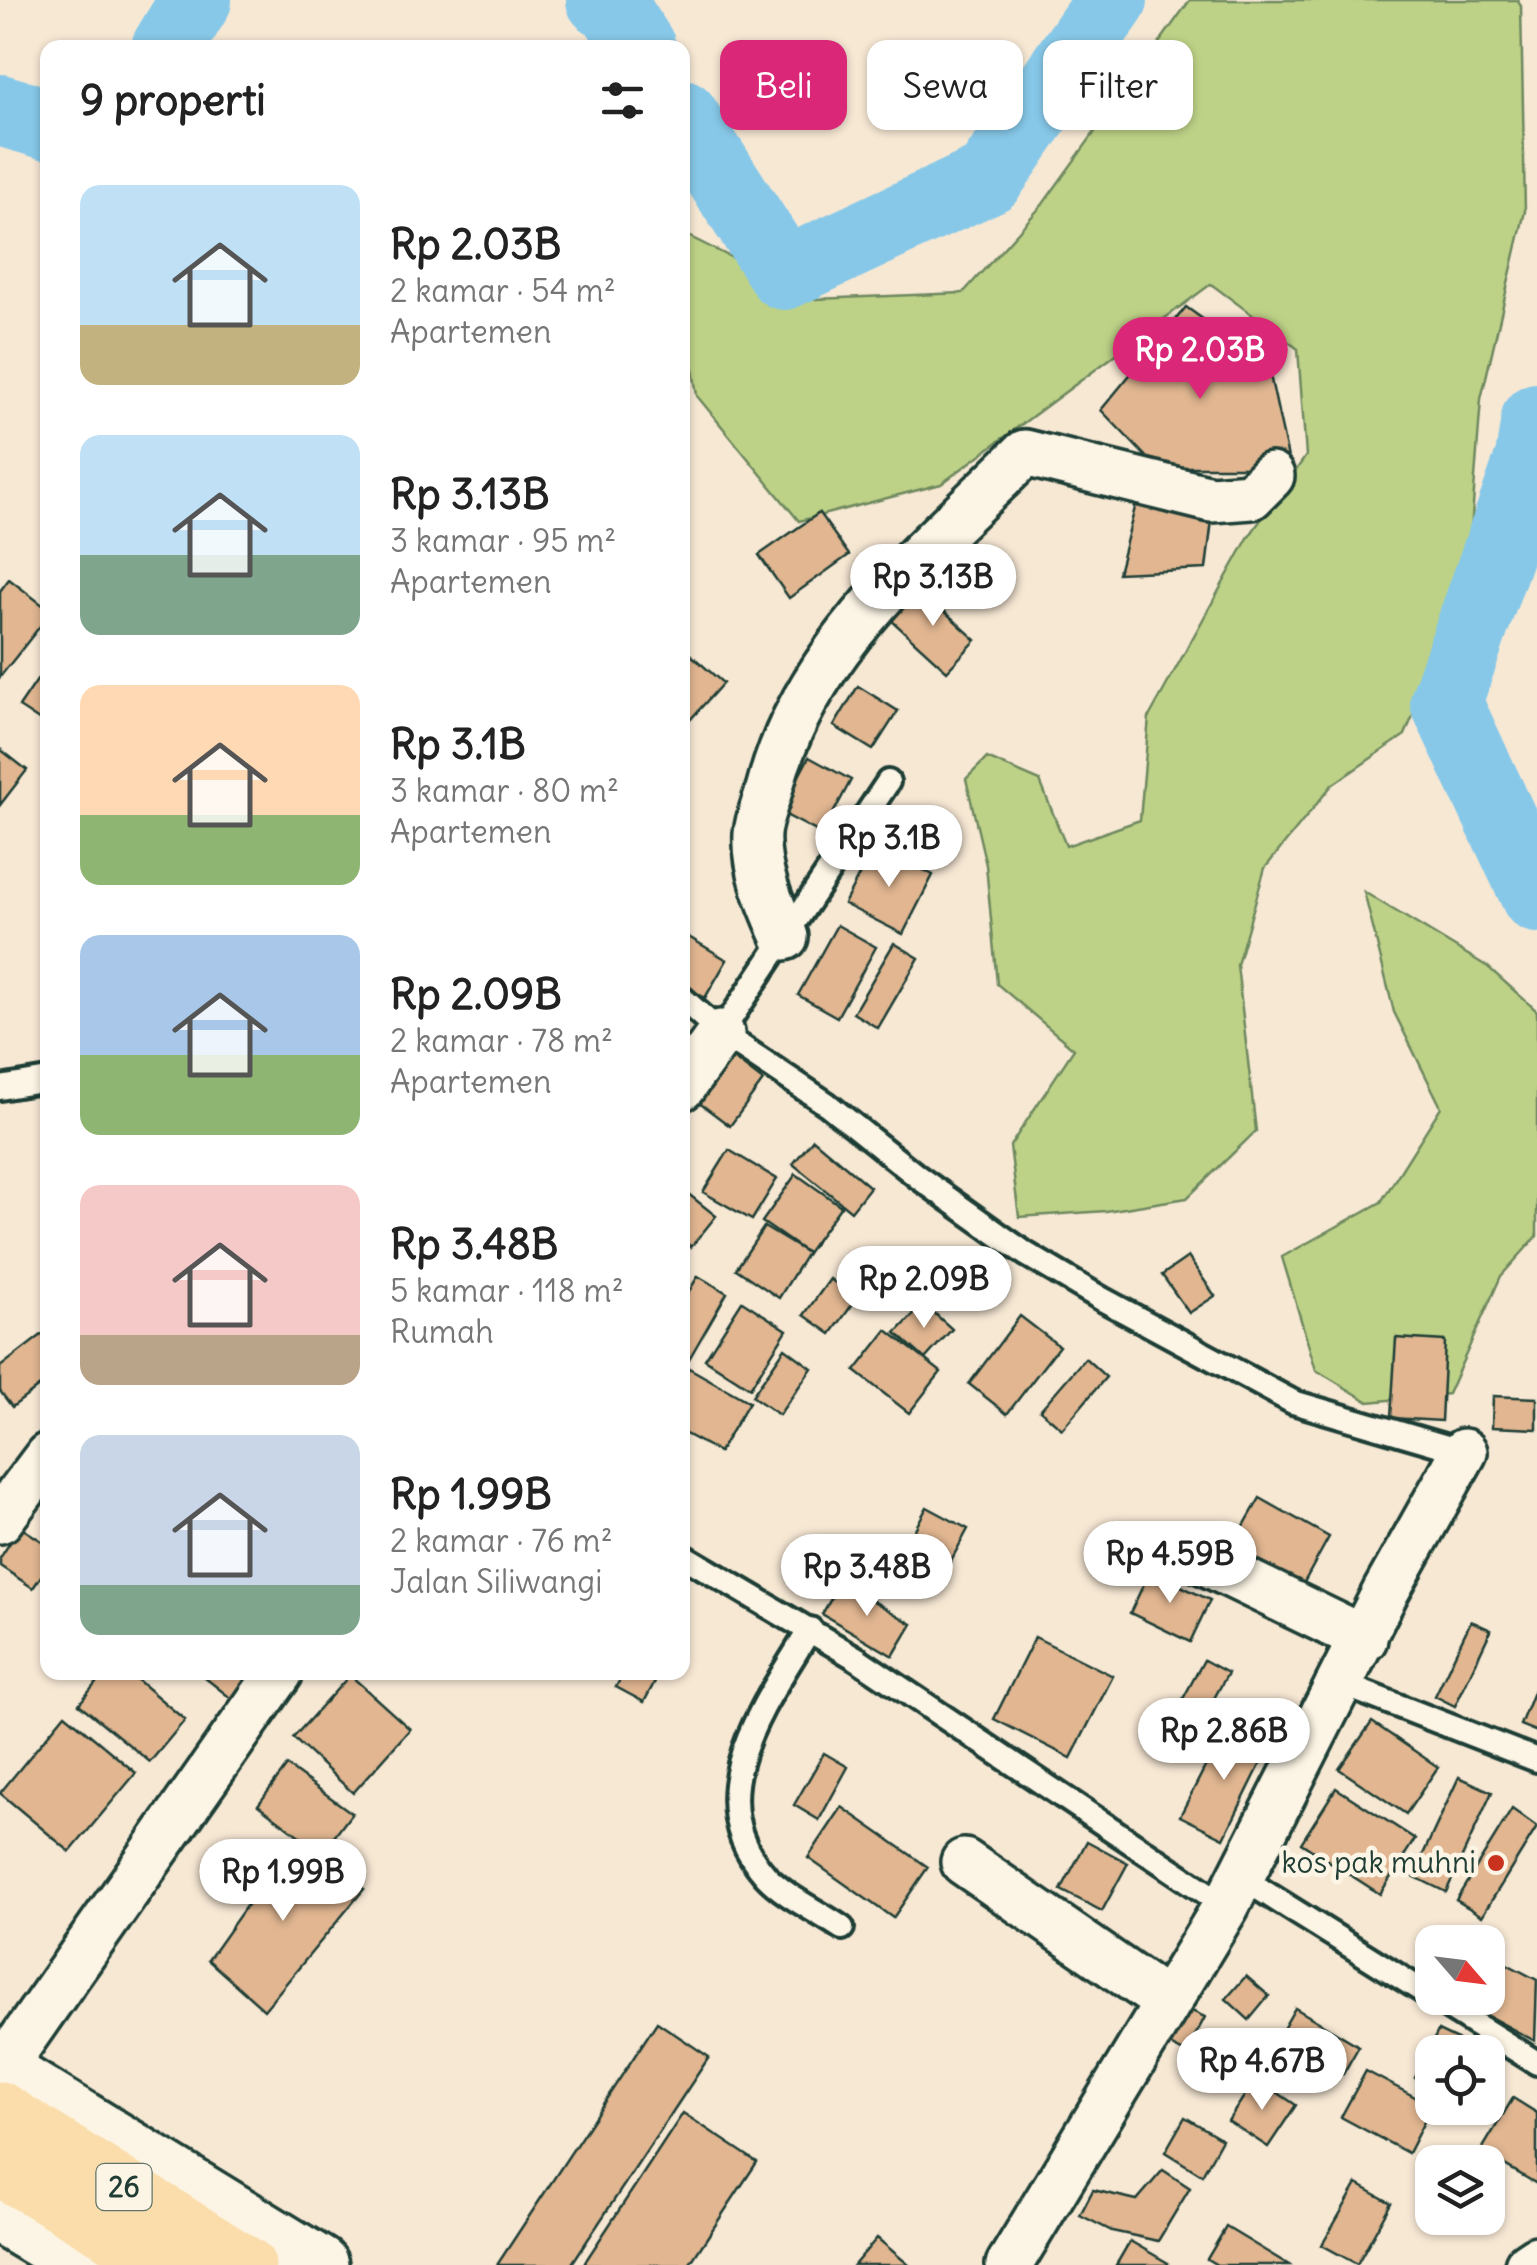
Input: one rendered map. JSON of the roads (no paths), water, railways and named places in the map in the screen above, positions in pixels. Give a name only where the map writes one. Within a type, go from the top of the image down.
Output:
[{"type":"highway","name":"26","points":[[0,2169],[166,2265]]},
{"type":"street","points":[[785,937],[765,890],[757,835],[776,759],[808,689],[856,623],[1024,453],[1211,499],[1251,496],[1271,476]]},
{"type":"street","points":[[690,1076],[721,1032]]},
{"type":"street","points":[[1009,2265],[1234,1892],[1386,1592],[1464,1452]]},
{"type":"street","points":[[0,1520],[40,1467]]},
{"type":"street","points":[[1195,1557],[1364,1640]]},
{"type":"street","points":[[275,1680],[0,2082],[260,2255],[320,2265]]},
{"type":"street","points":[[964,1862],[1167,2002]]},
{"type":"street","points":[[0,2216],[82,2265]]},
{"type":"street","points":[[1528,2265],[1537,2259]]},
{"type":"lane","points":[[721,1032],[888,782]]},
{"type":"lane","points":[[690,1005],[721,1032],[827,1104],[918,1177],[1026,1254],[1102,1299],[1293,1402],[1464,1452]]},
{"type":"lane","points":[[0,1088],[40,1081]]},
{"type":"lane","points":[[690,1560],[810,1629],[1234,1892],[1415,1988]]},
{"type":"lane","points":[[810,1629],[748,1734],[736,1778],[738,1835],[767,1878],[842,1928]]},
{"type":"lane","points":[[1342,1684],[1537,1760]]},
{"type":"lane","points":[[1461,2015],[1537,2063]]},
{"type":"waterway","points":[[172,40],[196,0]]},
{"type":"waterway","points":[[602,0],[613,6],[635,40]]},
{"type":"waterway","points":[[690,127],[784,274],[989,178],[1112,0]]},
{"type":"waterway","points":[[0,110],[40,122]]},
{"type":"waterway","points":[[1537,419],[1531,458],[1446,702],[1537,897]]},
{"type":"place","name":"kos pak muhni","points":[[1496,1863]]}]
